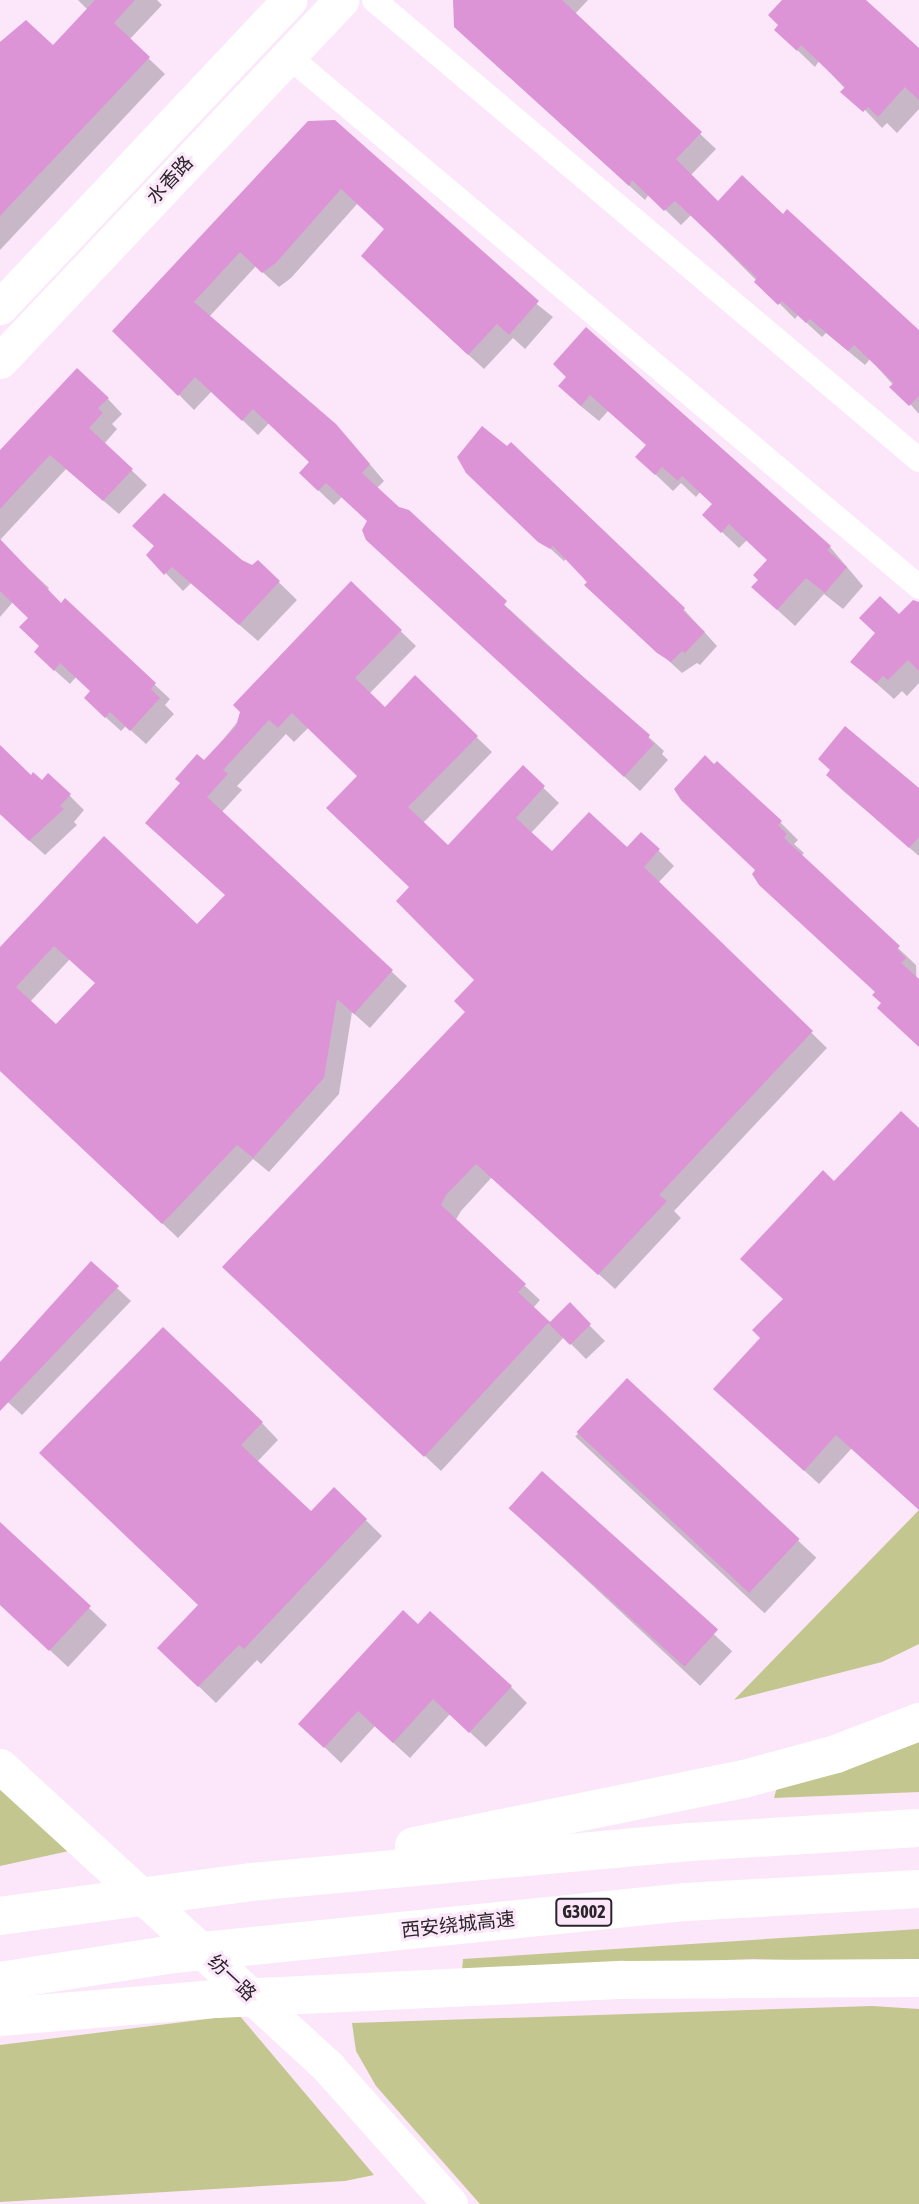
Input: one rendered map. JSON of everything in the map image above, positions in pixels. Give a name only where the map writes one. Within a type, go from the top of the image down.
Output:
[{"type":"highway","points":[[0,1916],[251,1882],[698,1790],[836,1754],[919,1722]]},
{"type":"highway","points":[[251,1882],[690,1842],[919,1828]]},
{"type":"highway","name":"西安绕城高速","points":[[0,1981],[174,1954],[686,1902],[919,1889]]},
{"type":"highway","points":[[0,2017],[216,1999],[623,1980],[919,1978]]},
{"type":"street","name":"水香路","points":[[0,361],[341,0]]},
{"type":"street","points":[[374,0],[919,460]]},
{"type":"street","name":"水香路","points":[[0,307],[287,1]]},
{"type":"street","points":[[287,1],[315,26]]},
{"type":"street","points":[[287,55],[919,587]]},
{"type":"street","name":"纺一路","points":[[0,1766],[329,2068],[450,2204]]},
{"type":"green space","points":[[919,1510],[919,1644],[882,1662],[734,1700]]},
{"type":"green space","points":[[919,1737],[919,1792],[774,1798],[778,1784]]},
{"type":"green space","points":[[0,1789],[69,1851],[0,1866]]},
{"type":"green space","points":[[919,1929],[919,1963],[753,1959],[462,1970],[463,1959]]},
{"type":"green space","points":[[872,2006],[919,2009],[919,2204],[480,2204],[376,2086],[356,2051],[352,2023]]},
{"type":"green space","points":[[239,2015],[374,2175],[345,2181],[0,2202],[0,2045]]},
{"type":"building","points":[[95,0],[135,0],[114,23],[150,57],[0,216],[0,42],[26,20],[53,45]]},
{"type":"building","points":[[453,0],[562,0],[702,132],[676,159],[718,201],[742,175],[783,214],[787,209],[919,330],[919,396],[909,406],[889,387],[894,383],[854,345],[848,351],[810,319],[806,323],[782,301],[778,305],[754,282],[757,278],[675,201],[664,211],[632,180],[629,186],[454,27]]},
{"type":"building","points":[[782,0],[866,0],[919,48],[919,100],[905,87],[878,117],[868,107],[863,112],[840,92],[845,87],[801,45],[797,51],[774,30],[778,25],[768,15]]},
{"type":"building","points":[[335,120],[539,301],[509,335],[497,324],[468,355],[361,256],[384,229],[341,189],[276,263],[262,273],[240,252],[194,302],[336,424],[370,464],[362,473],[399,507],[409,510],[507,601],[504,605],[541,640],[650,735],[648,738],[654,744],[624,777],[366,540],[362,530],[367,521],[326,483],[318,491],[299,473],[309,462],[253,409],[242,421],[195,377],[178,396],[112,331],[308,121]]},
{"type":"building","points":[[586,327],[831,546],[827,550],[847,567],[825,593],[806,578],[777,610],[751,587],[758,580],[753,575],[767,560],[729,524],[721,533],[702,515],[712,504],[682,476],[678,481],[662,467],[655,475],[635,457],[646,445],[590,395],[581,406],[558,386],[566,377],[553,364]]},
{"type":"building","points":[[77,368],[109,398],[98,408],[103,413],[89,428],[133,469],[103,501],[50,455],[0,509],[0,450]]},
{"type":"building","points":[[482,426],[507,446],[511,442],[685,608],[683,611],[705,632],[685,653],[682,651],[671,662],[657,653],[584,585],[587,582],[553,546],[550,549],[538,542],[466,473],[457,457]]},
{"type":"building","points":[[164,493],[242,560],[252,565],[258,560],[280,581],[239,625],[172,567],[164,575],[146,555],[154,546],[132,526]]},
{"type":"building","points":[[0,539],[61,603],[65,598],[156,683],[151,689],[160,698],[130,731],[110,712],[105,718],[84,698],[90,691],[60,663],[54,671],[34,652],[39,646],[19,627],[28,618],[0,591]]},
{"type":"building","points":[[351,581],[402,630],[355,678],[385,707],[415,675],[478,736],[408,807],[448,845],[523,765],[545,786],[516,818],[552,851],[589,812],[627,847],[641,832],[660,849],[644,867],[813,1031],[659,1195],[667,1201],[598,1275],[476,1164],[446,1195],[441,1205],[526,1284],[518,1292],[550,1322],[570,1302],[591,1324],[570,1345],[548,1323],[424,1457],[222,1267],[465,1012],[454,1001],[474,980],[396,901],[409,887],[326,808],[357,776],[292,713],[278,728],[269,720],[223,770],[228,774],[207,797],[393,970],[354,1014],[337,999],[324,1078],[253,1158],[237,1145],[162,1224],[0,1071],[0,947],[104,836],[197,924],[225,895],[145,823],[180,783],[175,779],[197,754],[204,760],[236,726],[240,712],[233,705]],"holes":[[[54,946],[95,983],[56,1024],[16,987]]]},
{"type":"building","points":[[880,596],[899,614],[913,600],[919,602],[919,671],[908,660],[888,680],[883,676],[876,683],[850,662],[875,633],[859,618]]},
{"type":"building","points":[[845,726],[919,788],[919,837],[909,848],[826,775],[830,770],[818,759]]},
{"type":"building","points":[[0,745],[31,775],[33,772],[42,780],[48,773],[71,794],[60,806],[64,809],[29,841],[0,814]]},
{"type":"building","points":[[705,755],[714,764],[717,761],[782,821],[778,825],[787,834],[784,838],[900,946],[897,949],[906,958],[901,963],[919,979],[919,1047],[877,1008],[881,1003],[872,995],[875,992],[759,885],[752,874],[755,870],[681,800],[674,789]]},
{"type":"building","points":[[901,1111],[919,1128],[919,1510],[836,1435],[804,1471],[713,1389],[760,1338],[752,1330],[783,1299],[740,1259],[823,1170],[834,1181]]},
{"type":"building","points":[[91,1261],[119,1286],[0,1411],[0,1362]]},
{"type":"building","points":[[163,1327],[263,1422],[241,1445],[311,1511],[334,1487],[367,1519],[244,1649],[239,1645],[198,1687],[157,1648],[198,1605],[39,1453]]},
{"type":"building","points":[[627,1378],[800,1539],[749,1593],[577,1432]]},
{"type":"building","points":[[542,1471],[718,1630],[685,1667],[509,1508]]},
{"type":"building","points":[[0,1522],[91,1606],[49,1651],[0,1605]]},
{"type":"building","points":[[403,1610],[418,1624],[430,1611],[512,1686],[469,1733],[433,1699],[393,1743],[358,1711],[324,1748],[298,1724]]}]
